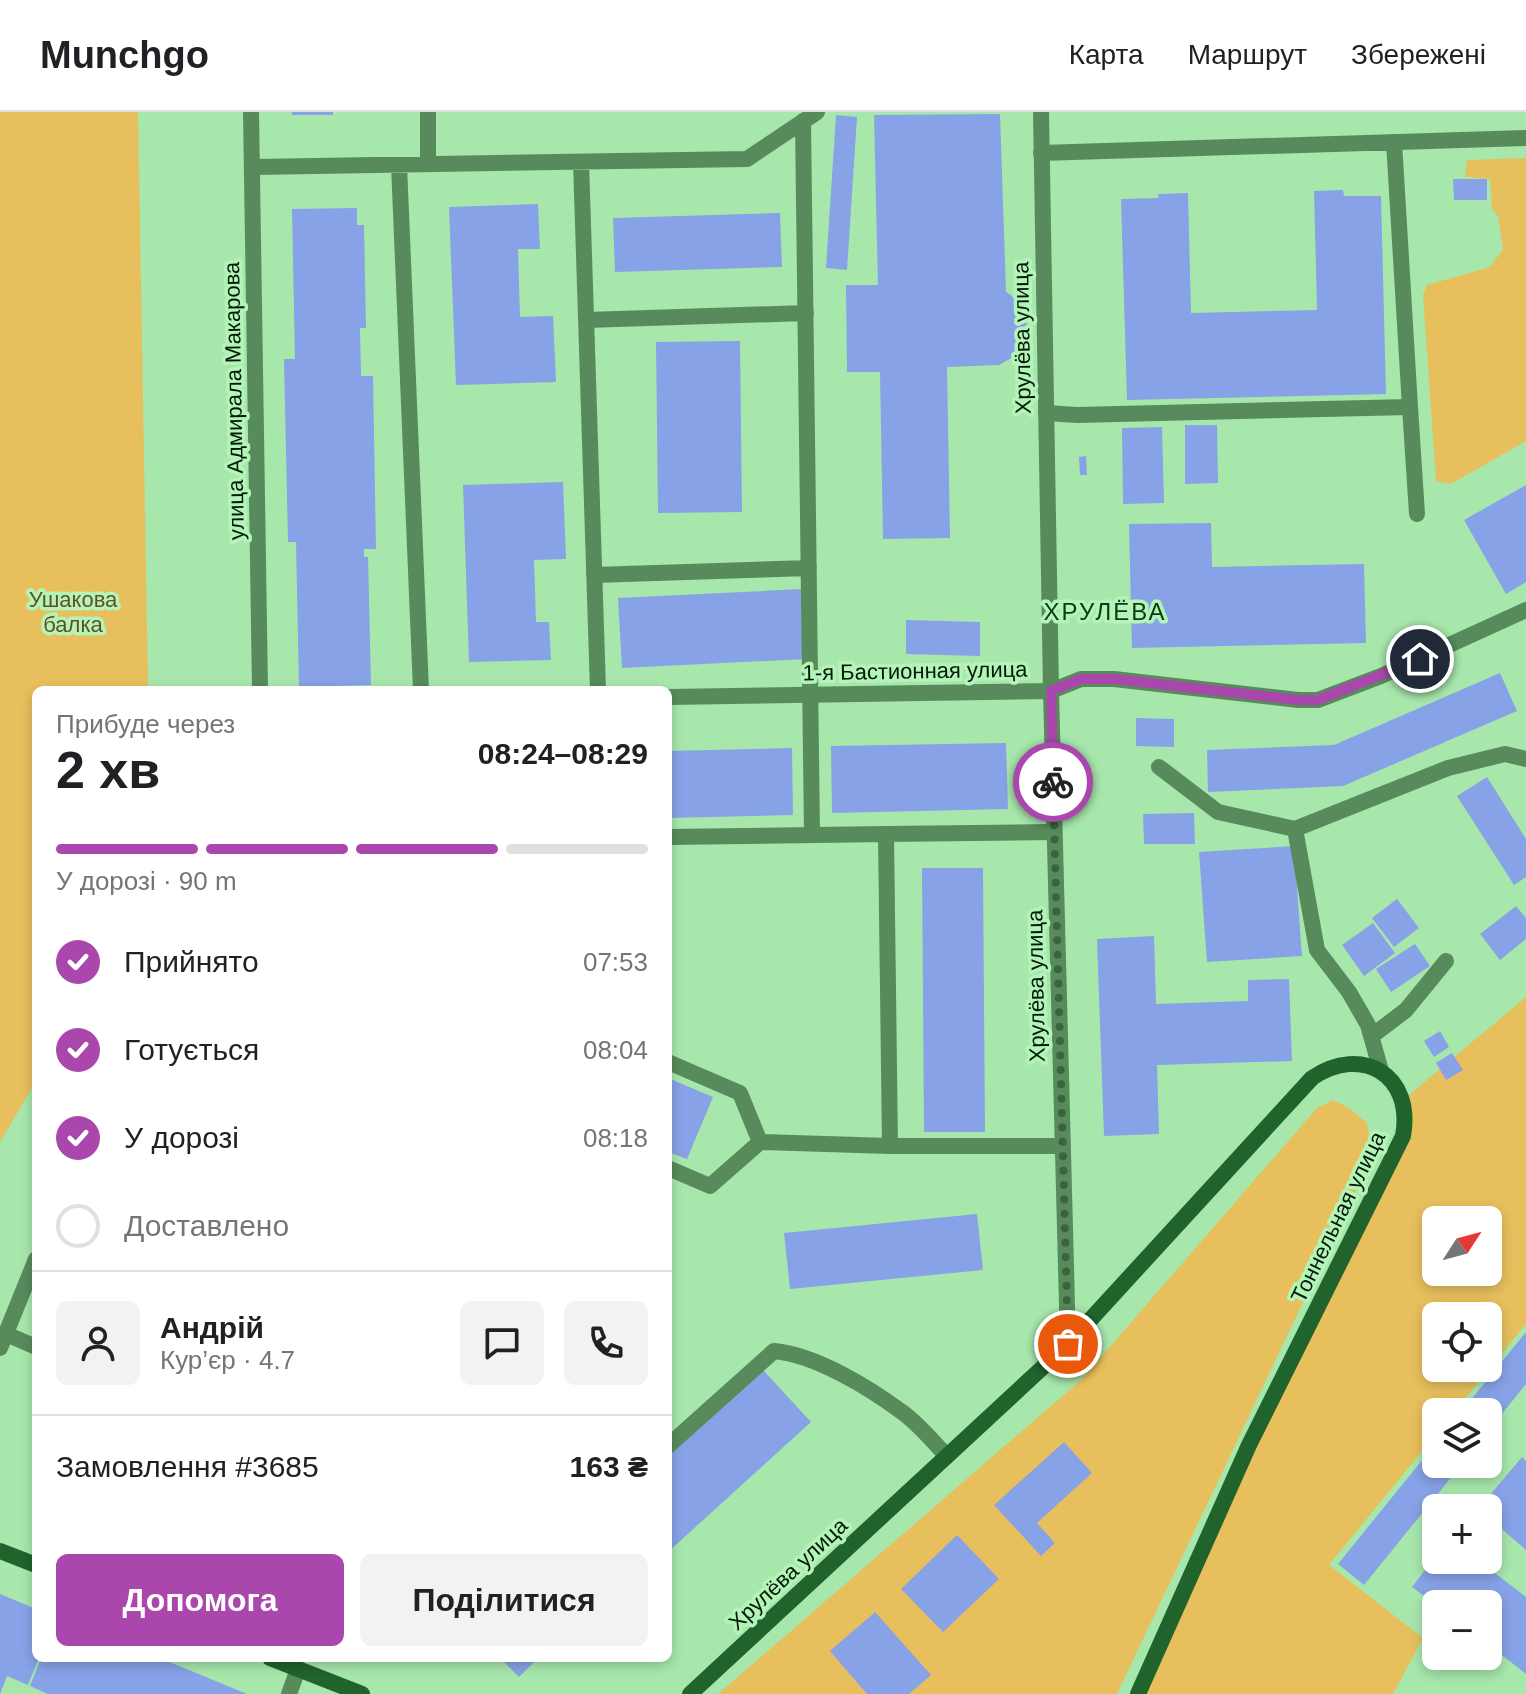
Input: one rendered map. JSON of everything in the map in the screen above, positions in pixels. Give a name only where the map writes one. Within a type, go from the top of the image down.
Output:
[{"type":"main road","points":[[1068,1344],[1312,1078],[1327,1067],[1345,1062],[1363,1064],[1381,1071]]},
{"type":"main road","name":"Тоннельная улица","points":[[1138,1694],[1249,1445],[1403,1136],[1407,1118],[1403,1100],[1394,1083],[1381,1071]]},
{"type":"main road","name":"Хрулёва улица","points":[[690,1694],[1068,1344]]},
{"type":"main road","points":[[0,1551],[32,1563]]},
{"type":"main road","points":[[280,1662],[362,1694]]},
{"type":"street","name":"улица Адмирала Макарова","points":[[251,112],[260,686]]},
{"type":"street","points":[[428,112],[428,164]]},
{"type":"street","name":"Хрулёва улица","points":[[1041,112],[1054,832],[1068,1344]]},
{"type":"street","points":[[252,167],[747,159],[810,117]]},
{"type":"street","points":[[810,117],[806,313],[812,834]]},
{"type":"street","points":[[1041,153],[1526,138]]},
{"type":"street","points":[[1394,142],[1417,514]]},
{"type":"street","points":[[581,162],[598,686]]},
{"type":"street","points":[[399,165],[421,686]]},
{"type":"street","points":[[586,320],[806,313]]},
{"type":"street","points":[[1046,413],[1077,415],[1410,407]]},
{"type":"street","points":[[594,575],[809,568]]},
{"type":"street","name":"1-я Бастионная улица","points":[[672,697],[1051,691],[1081,679],[1114,679],[1318,700],[1381,676],[1526,610]]},
{"type":"street","points":[[1159,767],[1218,812],[1295,829],[1448,768],[1505,754],[1526,759]]},
{"type":"street","points":[[1295,829],[1317,950],[1349,992],[1373,1035],[1381,1071]]},
{"type":"street","points":[[672,837],[1054,832]]},
{"type":"street","points":[[886,834],[890,1146]]},
{"type":"street","points":[[1373,1035],[1406,1010],[1446,961]]},
{"type":"street","points":[[672,1064],[740,1093],[760,1142]]},
{"type":"street","points":[[672,1170],[710,1186],[760,1142],[1061,1146]]},
{"type":"street","points":[[32,1269],[3,1341],[32,1346]]},
{"type":"street","points":[[672,1442],[774,1351],[795,1353],[855,1382],[905,1414],[947,1456]]},
{"type":"street","points":[[289,1694],[298,1669]]},
{"type":"green space","name":"Ушакова балка","points":[[0,112],[138,112],[148,686],[32,686],[32,1088],[0,1142]]},
{"type":"green space","points":[[1526,158],[1526,441],[1451,484],[1436,481],[1423,295],[1427,285],[1490,267],[1503,249],[1498,216],[1492,209],[1490,179],[1465,177],[1467,160]]},
{"type":"green space","points":[[1526,997],[1526,1324],[1502,1353],[1502,1302],[1422,1302],[1422,1382],[1479,1382],[1465,1398],[1422,1398],[1422,1451],[1329,1565],[1422,1640],[1393,1694],[1139,1694],[1394,1153],[1403,1100]]},
{"type":"green space","points":[[1333,1100],[1367,1123],[1370,1141],[1361,1180],[1117,1694],[718,1694],[1081,1380],[1317,1108]]},
{"type":"building","points":[[292,112],[333,112],[333,115],[292,115]]},
{"type":"building","points":[[1000,114],[1006,292],[1024,312],[1028,330],[1015,356],[999,365],[947,367],[950,538],[883,539],[880,372],[847,372],[846,285],[878,285],[874,115]]},
{"type":"building","points":[[836,115],[857,117],[847,270],[826,268]]},
{"type":"building","points":[[1453,179],[1487,179],[1487,200],[1454,200]]},
{"type":"building","points":[[1343,190],[1344,196],[1381,196],[1386,394],[1127,400],[1121,199],[1188,193],[1191,313],[1317,310],[1314,191]]},
{"type":"building","points":[[538,204],[540,249],[518,249],[520,317],[553,316],[556,382],[456,385],[449,207]]},
{"type":"building","points":[[357,208],[357,225],[364,225],[366,328],[360,328],[361,376],[373,376],[376,549],[364,549],[364,557],[368,557],[371,685],[299,686],[296,542],[288,542],[284,359],[295,359],[292,209]]},
{"type":"building","points":[[780,213],[782,267],[615,272],[613,218]]},
{"type":"building","points":[[740,341],[742,512],[658,513],[656,342]]},
{"type":"building","points":[[1185,425],[1217,425],[1218,483],[1185,484]]},
{"type":"building","points":[[1162,427],[1164,503],[1123,504],[1122,428]]},
{"type":"building","points":[[1086,456],[1087,475],[1080,475],[1079,457]]},
{"type":"building","points":[[563,482],[566,559],[534,560],[536,622],[549,622],[551,660],[469,662],[463,485]]},
{"type":"building","points":[[1526,485],[1526,582],[1506,594],[1464,520]]},
{"type":"building","points":[[1211,523],[1212,567],[1364,564],[1366,643],[1132,648],[1129,524]]},
{"type":"building","points":[[803,589],[807,659],[622,668],[618,598]]},
{"type":"building","points":[[906,620],[980,622],[980,656],[906,654]]},
{"type":"building","points":[[1500,673],[1517,711],[1343,786],[1208,792],[1207,750],[1334,745]]},
{"type":"building","points":[[1136,718],[1174,719],[1174,747],[1136,746]]},
{"type":"building","points":[[1006,743],[1008,809],[832,813],[831,746]]},
{"type":"building","points":[[792,748],[793,815],[672,818],[672,751]]},
{"type":"building","points":[[1487,777],[1526,839],[1526,877],[1514,885],[1457,796]]},
{"type":"building","points":[[1194,813],[1195,844],[1144,844],[1143,814]]},
{"type":"building","points":[[1294,846],[1302,956],[1207,962],[1199,852]]},
{"type":"building","points":[[922,868],[983,868],[985,1132],[924,1132]]},
{"type":"building","points":[[1397,899],[1419,928],[1394,947],[1372,918]]},
{"type":"building","points":[[1516,906],[1526,918],[1526,939],[1500,960],[1480,934]]},
{"type":"building","points":[[1373,923],[1395,953],[1364,976],[1342,945]]},
{"type":"building","points":[[1154,936],[1156,1004],[1248,1001],[1248,980],[1289,979],[1292,1061],[1157,1065],[1159,1134],[1104,1136],[1097,939]]},
{"type":"building","points":[[1415,944],[1430,966],[1391,992],[1376,969]]},
{"type":"building","points":[[1440,1031],[1449,1047],[1434,1057],[1424,1041]]},
{"type":"building","points":[[1452,1053],[1463,1070],[1446,1080],[1436,1063]]},
{"type":"building","points":[[672,1080],[713,1097],[687,1159],[672,1153]]},
{"type":"building","points":[[977,1214],[983,1270],[790,1289],[784,1233]]},
{"type":"building","points":[[1526,1332],[1526,1384],[1502,1414],[1502,1398],[1472,1398],[1485,1382],[1502,1382],[1502,1362]]},
{"type":"building","points":[[763,1370],[811,1422],[672,1548],[672,1452]]},
{"type":"building","points":[[1064,1442],[1092,1473],[1037,1523],[1055,1543],[1041,1556],[994,1505]]},
{"type":"building","points":[[1522,1457],[1526,1461],[1526,1550],[1502,1529],[1502,1494],[1491,1494]]},
{"type":"building","points":[[1422,1460],[1422,1478],[1451,1478],[1438,1494],[1422,1494],[1422,1513],[1364,1585],[1338,1564]]},
{"type":"building","points":[[957,1535],[999,1579],[943,1632],[901,1589]]},
{"type":"building","points":[[1422,1574],[1496,1574],[1526,1597],[1526,1674],[1502,1655],[1502,1590],[1422,1590],[1422,1594],[1412,1587]]},
{"type":"building","points":[[0,1594],[32,1607],[32,1662],[37,1662],[28,1685],[7,1676],[0,1694]]},
{"type":"building","points":[[875,1612],[931,1675],[909,1694],[867,1694],[830,1651]]},
{"type":"building","points":[[39,1662],[170,1662],[247,1694],[48,1694],[30,1686]]},
{"type":"building","points":[[504,1662],[534,1662],[519,1677]]},
{"type":"way so far","points":[[1053,782],[1068,1344]]},
{"type":"district","name":"ХРУЛЁВА","points":[[1105,611]]},
{"type":"route","points":[[1053,782],[1051,691],[1081,679],[1114,679],[1318,700],[1420,659]]}]
